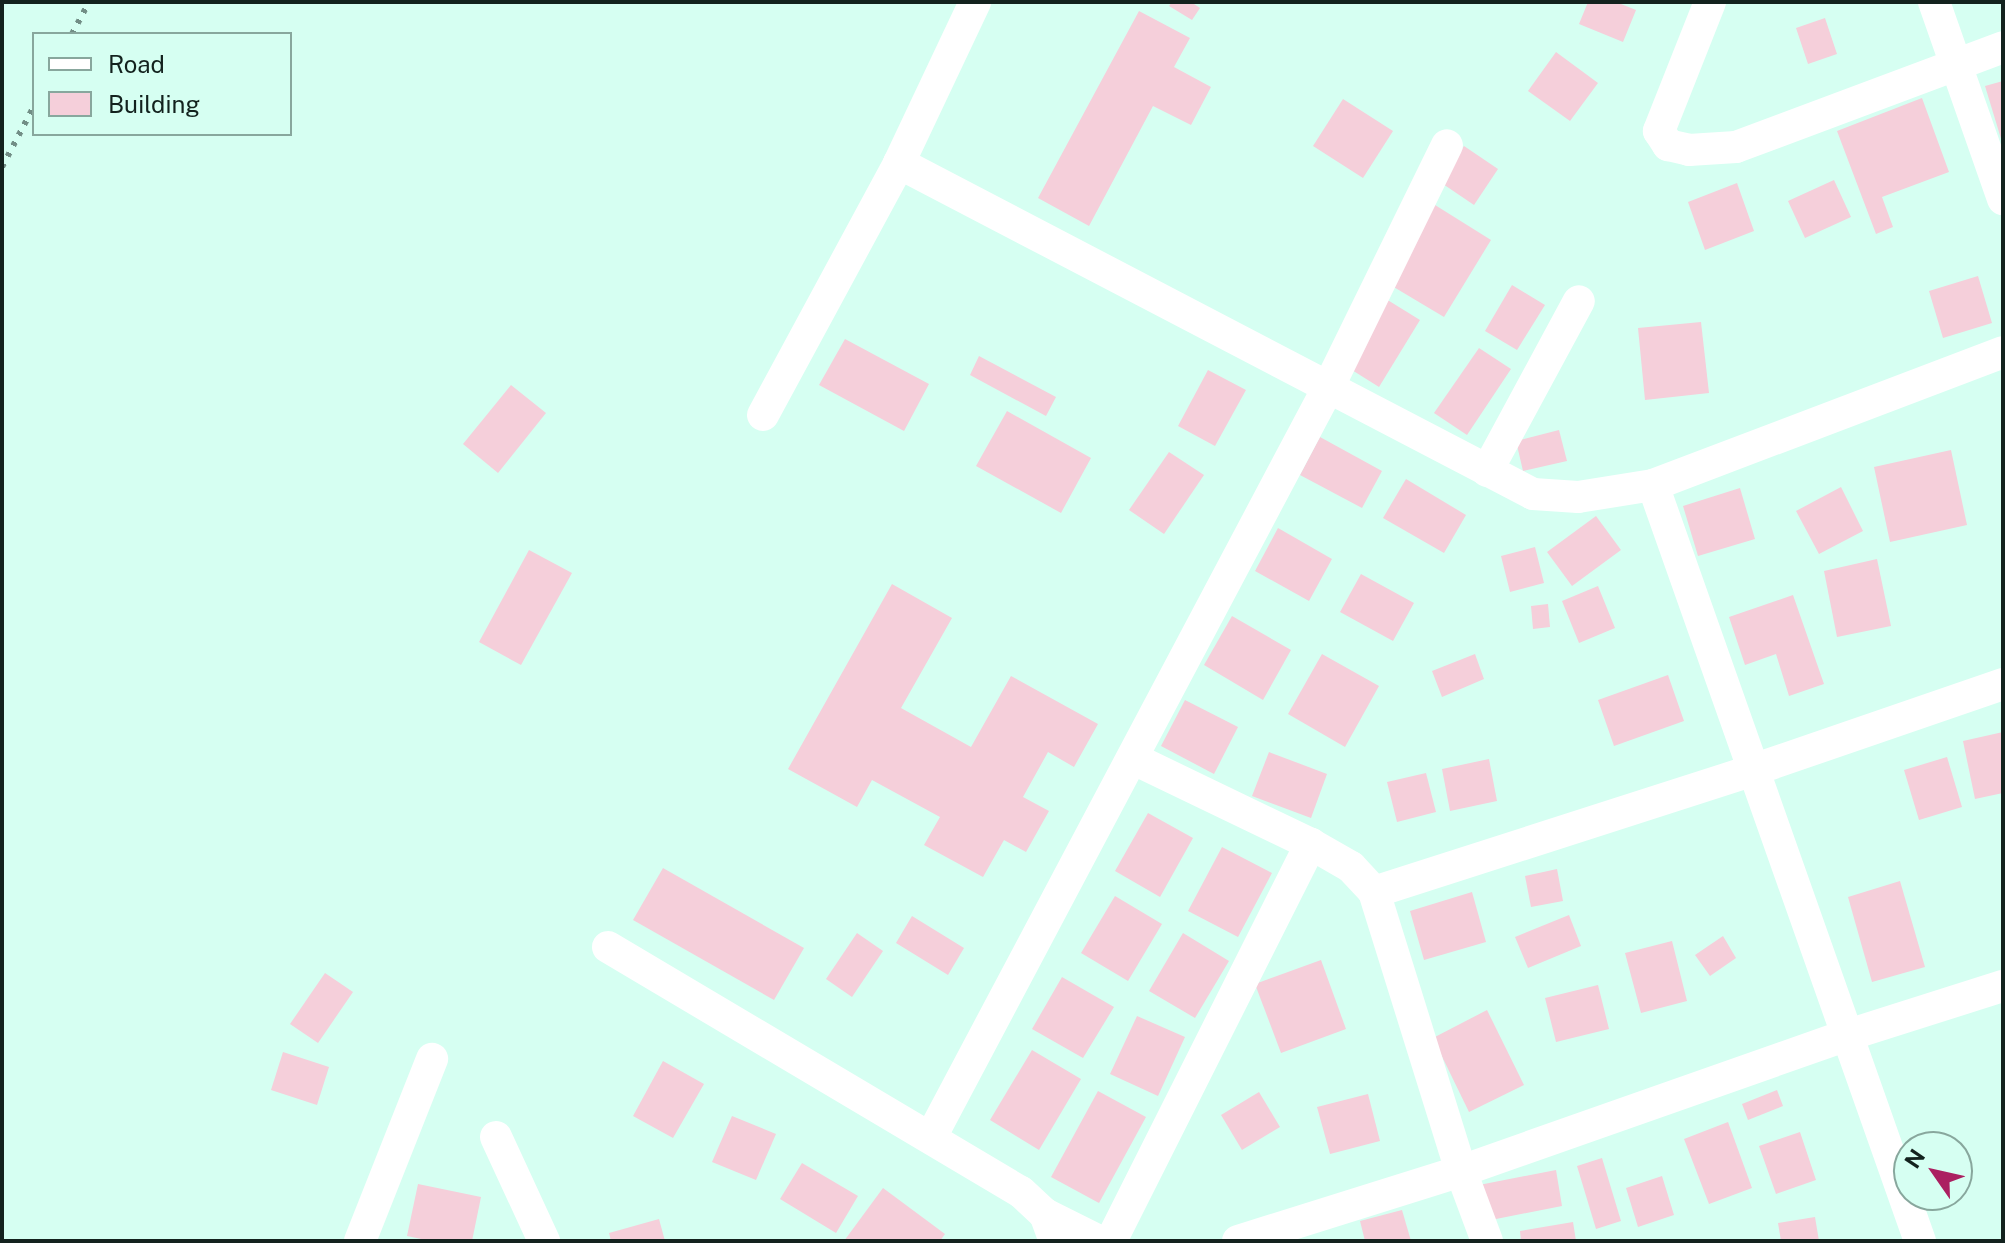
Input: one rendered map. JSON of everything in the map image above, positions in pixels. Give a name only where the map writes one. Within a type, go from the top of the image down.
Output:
[{"type":"street","points":[[763,415],[899,163],[975,2]]},
{"type":"street","points":[[1710,2],[1659,131],[1668,145],[1689,150],[1736,147],[2003,47]]},
{"type":"street","points":[[1934,2],[2003,199]]},
{"type":"street","points":[[931,1137],[1329,386],[1447,145]]},
{"type":"street","points":[[899,163],[1533,494],[1578,497],[1653,485],[2003,352]]},
{"type":"street","points":[[1487,471],[1579,301]]},
{"type":"street","points":[[1653,485],[1845,1036],[1920,1241]]},
{"type":"street","points":[[1374,892],[1753,770],[2003,684]]},
{"type":"street","points":[[1134,759],[1311,844],[1351,867],[1374,892],[1461,1171],[1487,1241]]},
{"type":"street","points":[[1111,1241],[1311,844]]},
{"type":"street","points":[[608,947],[1021,1192],[1050,1228],[1099,1241]]},
{"type":"street","points":[[1238,1241],[1461,1171],[1845,1036],[2003,986]]},
{"type":"street","points":[[360,1241],[432,1059]]},
{"type":"street","points":[[496,1137],[544,1241]]},
{"type":"building","points":[[1172,2],[1191,2],[1200,8],[1192,20],[1169,6]]},
{"type":"building","points":[[1588,2],[1616,2],[1636,10],[1623,42],[1579,24]]},
{"type":"building","points":[[1139,11],[1190,38],[1174,67],[1211,87],[1191,125],[1153,106],[1089,226],[1038,198]]},
{"type":"building","points":[[1825,18],[1837,54],[1808,64],[1796,28]]},
{"type":"building","points":[[1556,52],[1598,83],[1570,121],[1528,91]]},
{"type":"building","points":[[2003,81],[2003,142],[2002,142],[1985,86]]},
{"type":"building","points":[[1922,98],[1949,172],[1882,197],[1893,227],[1876,234],[1837,131]]},
{"type":"building","points":[[1343,99],[1393,131],[1363,178],[1313,146]]},
{"type":"building","points":[[1464,146],[1498,169],[1474,205],[1440,182]]},
{"type":"building","points":[[1834,180],[1851,217],[1805,238],[1788,201]]},
{"type":"building","points":[[1737,183],[1754,231],[1705,250],[1688,202]]},
{"type":"building","points":[[1435,205],[1491,240],[1444,317],[1387,283]]},
{"type":"building","points":[[1978,276],[1992,323],[1943,338],[1929,291]]},
{"type":"building","points":[[1512,285],[1545,305],[1517,350],[1485,331]]},
{"type":"building","points":[[1386,299],[1420,320],[1379,387],[1344,365]]},
{"type":"building","points":[[1701,322],[1709,393],[1645,400],[1638,328]]},
{"type":"building","points":[[845,339],[929,384],[904,431],[819,385]]},
{"type":"building","points":[[1479,348],[1511,369],[1467,435],[1434,413]]},
{"type":"building","points":[[979,356],[1056,397],[1046,416],[970,375]]},
{"type":"building","points":[[1208,370],[1246,390],[1215,446],[1178,426]]},
{"type":"building","points":[[511,385],[546,413],[498,473],[463,444]]},
{"type":"building","points":[[1007,411],[1091,458],[1061,513],[976,466]]},
{"type":"building","points":[[1559,430],[1567,461],[1523,471],[1516,441]]},
{"type":"building","points":[[1320,437],[1382,471],[1362,508],[1300,475]]},
{"type":"building","points":[[1951,450],[1967,525],[1890,542],[1874,467]]},
{"type":"building","points":[[1169,452],[1204,475],[1164,534],[1129,510]]},
{"type":"building","points":[[1406,479],[1466,515],[1444,553],[1383,518]]},
{"type":"building","points":[[1841,487],[1863,531],[1819,554],[1796,511]]},
{"type":"building","points":[[1740,488],[1755,539],[1698,556],[1683,506]]},
{"type":"building","points":[[1596,516],[1621,550],[1572,586],[1547,552]]},
{"type":"building","points":[[1278,528],[1332,559],[1309,601],[1255,571]]},
{"type":"building","points":[[1535,547],[1544,583],[1510,592],[1501,556]]},
{"type":"building","points":[[529,550],[572,573],[521,665],[479,642]]},
{"type":"building","points":[[1877,559],[1891,626],[1837,637],[1824,571]]},
{"type":"building","points":[[1361,574],[1414,603],[1393,641],[1340,612]]},
{"type":"building","points":[[892,584],[952,618],[901,708],[971,747],[1011,676],[1098,724],[1074,767],[1048,752],[1023,797],[1049,811],[1026,852],[1004,840],[983,877],[924,845],[940,817],[872,780],[857,807],[788,769]]},
{"type":"building","points":[[1598,586],[1615,628],[1579,643],[1562,601]]},
{"type":"building","points":[[1793,595],[1824,684],[1789,696],[1776,654],[1745,665],[1729,617]]},
{"type":"building","points":[[1548,604],[1550,627],[1533,629],[1531,606]]},
{"type":"building","points":[[1232,616],[1291,650],[1263,700],[1204,665]]},
{"type":"building","points":[[1322,654],[1379,686],[1345,747],[1288,714]]},
{"type":"building","points":[[1475,654],[1484,679],[1442,697],[1432,671]]},
{"type":"building","points":[[1668,675],[1684,721],[1614,746],[1598,700]]},
{"type":"building","points":[[1185,700],[1238,727],[1214,774],[1161,746]]},
{"type":"building","points":[[2003,732],[2003,793],[1975,799],[1963,741]]},
{"type":"building","points":[[1269,752],[1327,774],[1311,818],[1252,796]]},
{"type":"building","points":[[1947,757],[1962,807],[1919,820],[1904,770]]},
{"type":"building","points":[[1489,759],[1497,801],[1450,811],[1442,769]]},
{"type":"building","points":[[1426,773],[1436,812],[1397,822],[1387,782]]},
{"type":"building","points":[[1148,813],[1193,838],[1160,897],[1115,871]]},
{"type":"building","points":[[1222,847],[1272,873],[1238,937],[1188,911]]},
{"type":"building","points":[[663,868],[804,948],[774,1000],[633,920]]},
{"type":"building","points":[[1557,869],[1563,901],[1531,907],[1525,876]]},
{"type":"building","points":[[1900,881],[1925,967],[1872,982],[1848,897]]},
{"type":"building","points":[[1472,892],[1486,942],[1424,960],[1410,911]]},
{"type":"building","points":[[1115,896],[1162,924],[1128,981],[1081,953]]},
{"type":"building","points":[[1569,915],[1581,946],[1528,968],[1515,937]]},
{"type":"building","points":[[912,916],[964,948],[948,975],[896,943]]},
{"type":"building","points":[[857,933],[883,951],[852,997],[826,979]]},
{"type":"building","points":[[1183,933],[1229,961],[1195,1018],[1149,991]]},
{"type":"building","points":[[1723,936],[1736,958],[1710,976],[1695,955]]},
{"type":"building","points":[[1672,941],[1687,1001],[1641,1013],[1625,953]]},
{"type":"building","points":[[1321,960],[1346,1029],[1281,1053],[1255,984]]},
{"type":"building","points":[[325,973],[353,992],[318,1043],[290,1024]]},
{"type":"building","points":[[1062,977],[1114,1007],[1083,1058],[1032,1029]]},
{"type":"building","points":[[1598,985],[1609,1029],[1556,1042],[1545,998]]},
{"type":"building","points":[[1487,1010],[1524,1085],[1469,1112],[1433,1038]]},
{"type":"building","points":[[1137,1016],[1185,1037],[1158,1096],[1110,1074]]},
{"type":"building","points":[[1032,1050],[1081,1079],[1039,1150],[990,1120]]},
{"type":"building","points":[[283,1052],[329,1067],[317,1105],[271,1090]]},
{"type":"building","points":[[663,1061],[704,1084],[673,1138],[633,1116]]},
{"type":"building","points":[[1777,1090],[1783,1106],[1748,1120],[1742,1104]]},
{"type":"building","points":[[1098,1091],[1146,1117],[1099,1203],[1051,1177]]},
{"type":"building","points":[[1259,1092],[1280,1127],[1242,1150],[1221,1115]]},
{"type":"building","points":[[1368,1094],[1380,1141],[1330,1154],[1317,1107]]},
{"type":"building","points":[[732,1116],[776,1134],[756,1180],[712,1162]]},
{"type":"building","points":[[1728,1122],[1752,1188],[1709,1204],[1684,1139]]},
{"type":"building","points":[[1800,1132],[1816,1180],[1776,1194],[1759,1146]]},
{"type":"building","points":[[1602,1158],[1621,1221],[1596,1229],[1577,1166]]},
{"type":"building","points":[[802,1163],[858,1196],[836,1233],[780,1199]]},
{"type":"building","points":[[1556,1170],[1562,1206],[1486,1221],[1479,1185]]},
{"type":"building","points":[[1662,1176],[1674,1215],[1638,1227],[1626,1188]]},
{"type":"building","points":[[418,1184],[481,1197],[472,1241],[431,1241],[407,1236]]},
{"type":"building","points":[[883,1188],[945,1234],[940,1241],[844,1241]]},
{"type":"building","points":[[1402,1210],[1411,1241],[1365,1241],[1360,1221]]},
{"type":"building","points":[[1815,1217],[1819,1241],[1781,1241],[1778,1223]]},
{"type":"building","points":[[659,1219],[665,1241],[611,1241],[609,1233]]},
{"type":"building","points":[[1573,1222],[1576,1241],[1521,1241],[1520,1231]]},
{"type":"railway","points":[[73,32],[89,2]]},
{"type":"railway","points":[[2,167],[32,110]]}]
